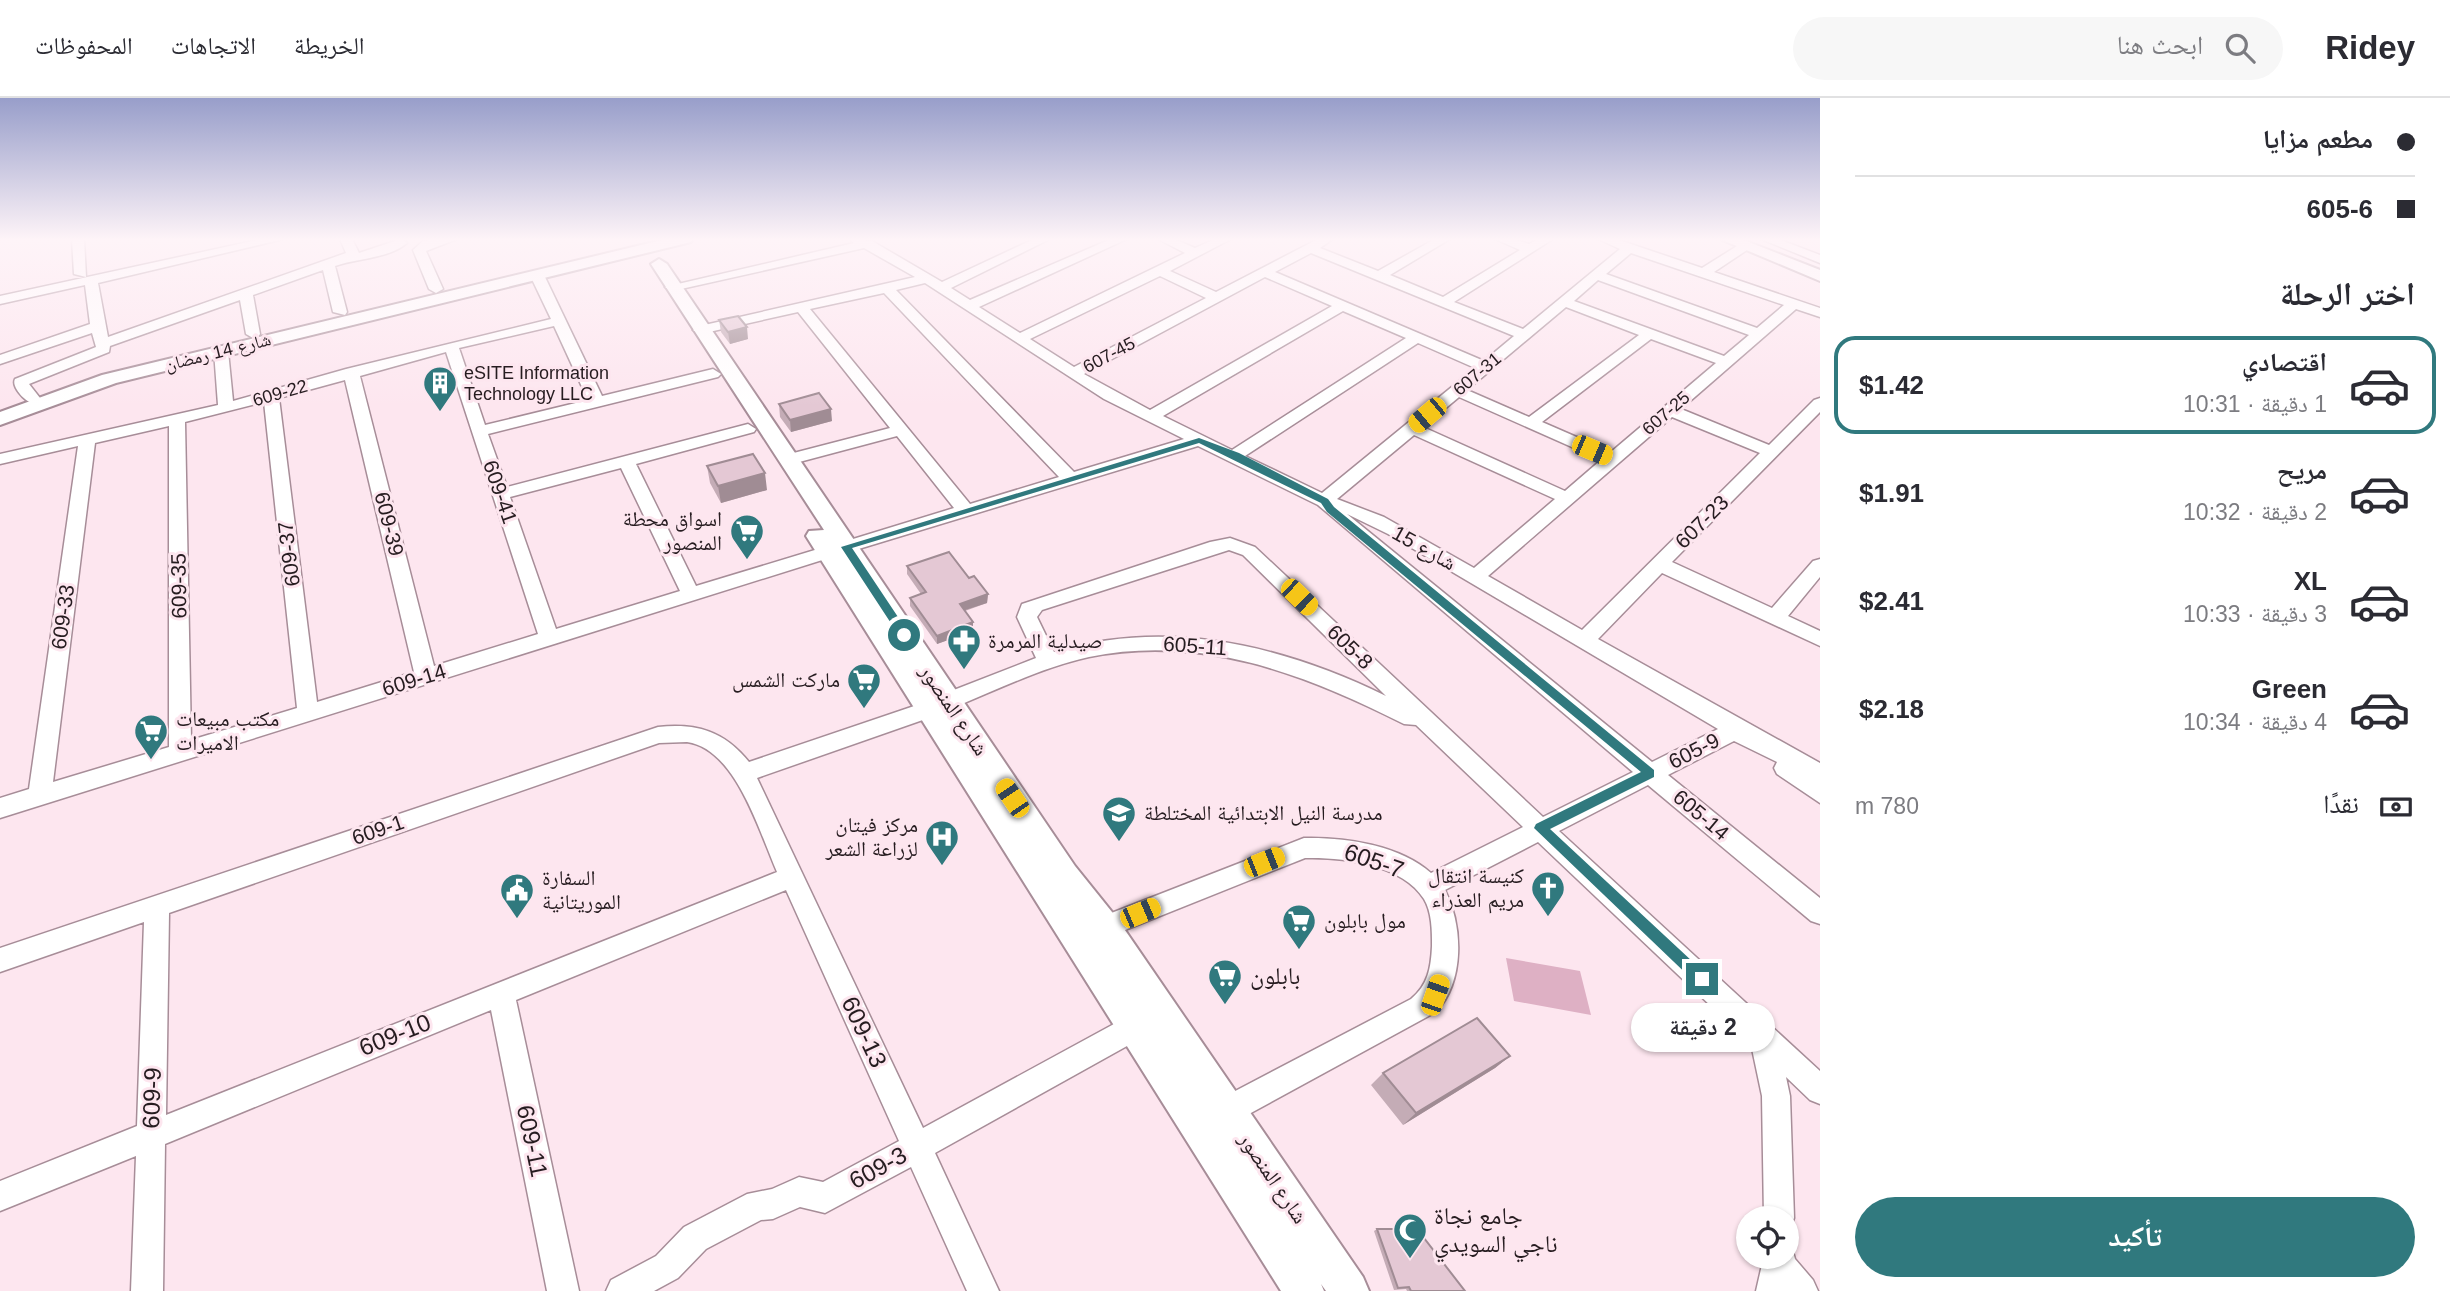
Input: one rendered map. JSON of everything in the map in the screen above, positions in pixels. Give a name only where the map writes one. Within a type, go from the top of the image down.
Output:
[{"type":"main road","name":"شارع 14 رمضان","points":[[0,409],[106,370],[412,295]]},
{"type":"main road","name":"شارع 14 رمضان","points":[[0,419],[109,379],[455,295]]},
{"type":"main road","name":"شارع المنصور","points":[[668,295],[748,429],[837,549],[938,705],[1135,1027],[1304,1291]]},
{"type":"main road","name":"شارع المنصور","points":[[674,295],[788,460],[837,549]]},
{"type":"main road","name":"شارع المنصور","points":[[938,705],[1105,927],[1349,1291]]},
{"type":"street","points":[[0,300],[20,295]]},
{"type":"street","points":[[32,398],[20,382],[99,354],[104,349],[90,295]]},
{"type":"street","points":[[103,344],[241,295]]},
{"type":"street","points":[[246,295],[253,334]]},
{"type":"street","points":[[336,295],[340,312]]},
{"type":"street","points":[[546,295],[597,402]]},
{"type":"street","points":[[700,330],[857,295]]},
{"type":"street","points":[[893,295],[1071,479]]},
{"type":"street","name":"شارع 15","points":[[951,295],[1076,372],[1109,396],[1235,455],[1324,501],[1360,513],[1584,640],[1735,730],[1820,774]]},
{"type":"street","points":[[970,306],[996,295]]},
{"type":"street","points":[[1021,338],[1111,295]]},
{"type":"street","points":[[1210,295],[1217,298]]},
{"type":"street","name":"607-45","points":[[1076,372],[1223,295]]},
{"type":"street","points":[[1319,295],[1486,366]]},
{"type":"street","points":[[1426,295],[1525,335]]},
{"type":"street","points":[[1444,302],[1456,295]]},
{"type":"street","name":"607-31","points":[[1324,501],[1573,295]]},
{"type":"street","points":[[1651,295],[1759,334]]},
{"type":"street","points":[[1767,295],[1820,313]]},
{"type":"street","points":[[1564,302],[1726,362]]},
{"type":"street","name":"607-25","points":[[1475,577],[1794,304]]},
{"type":"street","points":[[1150,417],[1343,305]]},
{"type":"street","points":[[801,307],[966,511]]},
{"type":"street","name":"609-22","points":[[0,459],[177,421],[351,372],[559,321]]},
{"type":"street","points":[[0,360],[97,326]]},
{"type":"street","points":[[1531,424],[1649,334]]},
{"type":"street","points":[[1235,455],[1417,337]]},
{"type":"street","name":"609-41","points":[[451,346],[549,638]]},
{"type":"street","points":[[221,351],[226,408]]},
{"type":"street","name":"609-39","points":[[351,372],[426,677]]},
{"type":"street","points":[[480,431],[713,374]]},
{"type":"street","points":[[1457,391],[1613,459]]},
{"type":"street","name":"609-37","points":[[271,396],[308,712]]},
{"type":"street","name":"607-23","points":[[1584,640],[1820,403]]},
{"type":"street","points":[[1669,410],[1771,452]]},
{"type":"street","name":"609-35","points":[[177,421],[180,752]]},
{"type":"street","points":[[1412,428],[1567,498]]},
{"type":"street","points":[[500,494],[748,429]]},
{"type":"street","points":[[788,460],[900,430]]},
{"type":"street","name":"609-33","points":[[40,795],[87,439]]},
{"type":"street","name":"609-14","points":[[0,808],[1199,440]]},
{"type":"street","points":[[626,461],[691,594]]},
{"type":"street","name":"605-14","points":[[1324,501],[1331,510],[1820,913]]},
{"type":"street","name":"605-8","points":[[1049,663],[1027,617],[1029,609],[1216,545],[1230,544],[1249,551],[1434,729],[1820,1090]]},
{"type":"street","points":[[1660,564],[1820,639]]},
{"type":"street","points":[[1775,618],[1818,569]]},
{"type":"street","name":"605-11","points":[[744,773],[1088,650],[1149,643],[1199,644],[1248,651],[1371,697],[1434,729]]},
{"type":"street","points":[[1735,730],[1820,794]]},
{"type":"street","name":"605-9","points":[[1429,886],[1735,730]]},
{"type":"street","name":"609-1","points":[[0,960],[658,735],[685,732],[705,736],[725,747],[744,773]]},
{"type":"street","name":"609-13","points":[[744,773],[983,1291]]},
{"type":"street","name":"605-7","points":[[1105,927],[1304,848],[1319,846],[1356,852],[1409,872],[1429,886],[1438,902],[1444,930],[1443,970],[1435,995],[1420,1008],[1228,1110]]},
{"type":"street","name":"609-10","points":[[0,1196],[791,877]]},
{"type":"street","name":"609-9","points":[[147,1291],[157,905]]},
{"type":"street","name":"609-11","points":[[501,992],[563,1291]]},
{"type":"street","name":"609-3","points":[[622,1291],[667,1267],[695,1238],[758,1205],[773,1204],[799,1192],[825,1198],[1135,1027]]},
{"type":"street","points":[[1763,1036],[1776,1096],[1779,1206]]},
{"type":"street","points":[[1777,1271],[1802,1291]]},
{"type":"shaded area","points":[[1506,958],[1580,971],[1591,1015],[1514,1001]]},
{"type":"building","points":[[738,316],[747,327],[728,332],[719,320]]},
{"type":"building","points":[[819,393],[831,409],[790,420],[779,404]]},
{"type":"building","points":[[753,454],[765,473],[718,486],[707,466]]},
{"type":"building","points":[[949,552],[969,578],[974,576],[988,594],[960,604],[973,622],[937,636],[910,598],[926,592],[907,566]]},
{"type":"building","points":[[1477,1018],[1510,1056],[1416,1113],[1383,1073]]},
{"type":"building","name":"جامع نجاة ناجي السويدي","points":[[1377,1229],[1417,1229],[1465,1291],[1411,1291],[1409,1287],[1398,1288]]},
{"type":"place","name":"eSITE Information Technology LLC","points":[[440,413]]},
{"type":"place","name":"اسواق محطة المنصور","points":[[747,561]]},
{"type":"place","name":"صيدلية المرمرة","points":[[964,671]]},
{"type":"place","name":"ماركت الشمس","points":[[864,710]]},
{"type":"place","name":"مكتب مبيعات الاميرات","points":[[151,761]]},
{"type":"place","name":"مدرسة النيل الابتدائية المختلطة","points":[[1119,843]]},
{"type":"place","name":"مركز فيتان لزراعة الشعر","points":[[942,867]]},
{"type":"place","name":"كنيسة انتقال مريم العذراء","points":[[1548,918]]},
{"type":"place","name":"السفارة الموريتانية","points":[[517,920]]},
{"type":"place","name":"مول بابلون","points":[[1299,951]]},
{"type":"place","name":"بابلون","points":[[1225,1006]]},
{"type":"place","name":"جامع نجاة ناجي السويدي","points":[[1410,1260]]},
{"type":"route","points":[[904,635],[846,547],[1199,440],[1235,455],[1324,501],[1331,510],[1650,773],[1541,828],[1702,979]]}]
